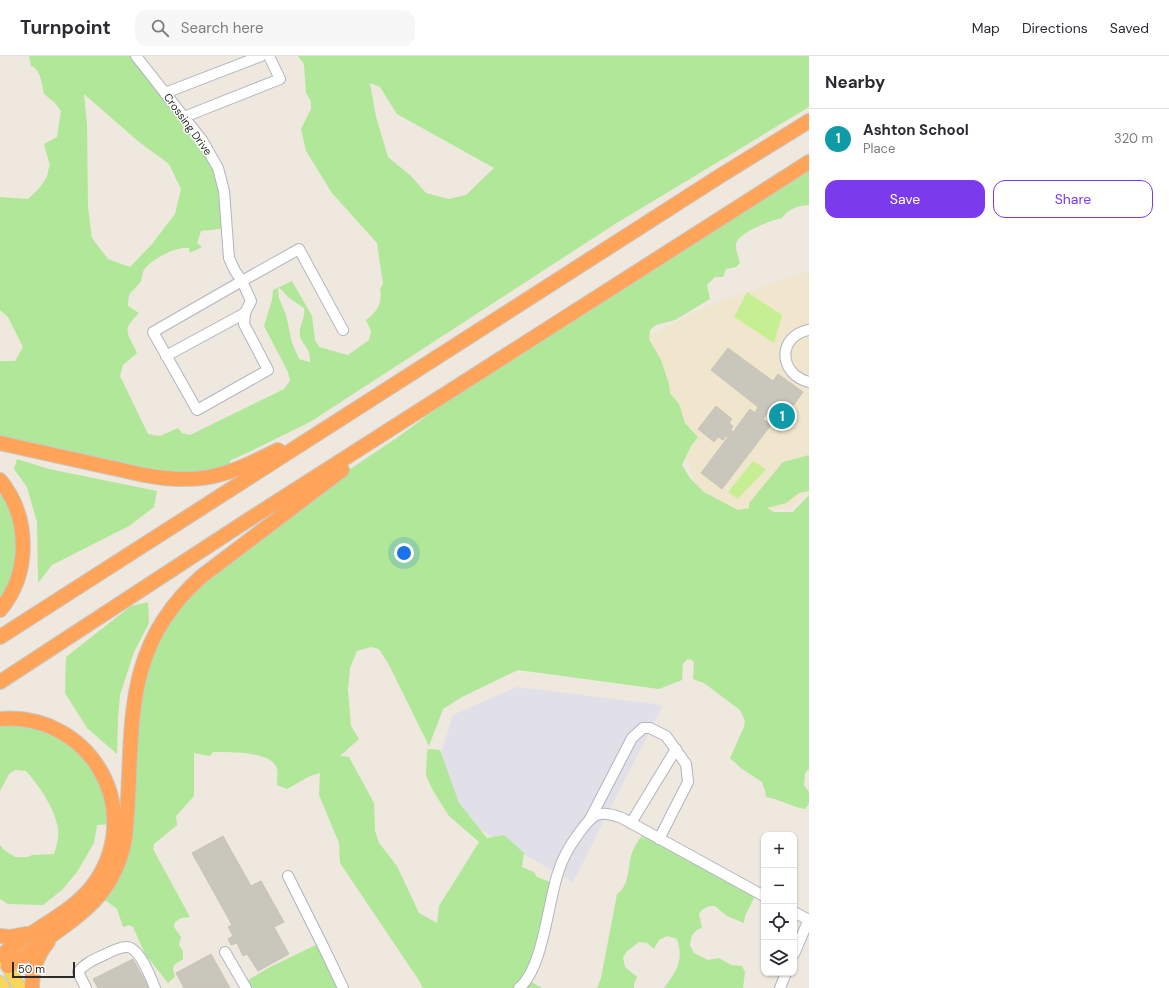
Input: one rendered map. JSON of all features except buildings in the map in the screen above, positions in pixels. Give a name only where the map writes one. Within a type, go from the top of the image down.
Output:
[{"type":"highway","points":[[0,637],[720,176],[809,121]]},
{"type":"highway","points":[[0,682],[181,563],[809,162]]},
{"type":"highway","points":[[0,443],[155,477],[197,479],[219,475],[243,468],[338,421]]},
{"type":"highway","points":[[32,988],[33,973],[38,957],[49,941],[99,897],[111,880],[120,860],[126,828],[132,721],[137,684],[144,659],[152,641],[169,612],[202,576],[322,486],[398,425]]},
{"type":"highway","points":[[0,480],[8,490],[17,511],[23,543],[21,563],[17,580],[0,610]]},
{"type":"highway","points":[[0,719],[19,719],[42,723],[59,730],[87,751],[99,768],[108,788],[112,802],[114,827],[107,861],[90,890],[78,901],[35,930],[2,960]]},
{"type":"highway","points":[[2,960],[62,928]]},
{"type":"highway","points":[[0,936],[16,937],[35,930]]},
{"type":"main road","points":[[2,960],[20,988]]},
{"type":"main road","points":[[0,982],[4,988]]},
{"type":"street","name":"Crossing Drive","points":[[136,56],[202,140],[218,168],[224,191],[229,258],[251,301],[245,313]]},
{"type":"street","points":[[165,93],[260,56]]},
{"type":"street","points":[[184,117],[280,79],[270,56]]},
{"type":"street","points":[[245,313],[244,324],[268,370],[197,410],[153,332],[299,249],[343,330]]},
{"type":"street","points":[[166,356],[245,313]]},
{"type":"street","points":[[809,330],[802,331],[795,335],[789,342],[785,359],[788,368],[793,375],[801,380],[809,382]]},
{"type":"street","points":[[519,988],[526,979],[538,955],[556,878],[562,861],[590,819],[632,738],[643,728],[650,728],[666,736],[686,764],[688,782],[659,839]]},
{"type":"street","points":[[631,823],[676,749]]},
{"type":"street","points":[[590,819],[597,814],[610,814],[631,823],[761,894]]},
{"type":"street","points":[[288,876],[343,988]]},
{"type":"street","points":[[797,913],[809,919],[797,947]]},
{"type":"street","points":[[86,988],[78,972],[84,965],[114,950],[127,946],[132,948],[138,954],[156,988]]},
{"type":"street","points":[[225,952],[246,988]]},
{"type":"street","points":[[780,988],[785,976]]},
{"type":"shaded area","points":[[809,271],[809,495],[805,495],[790,508],[754,512],[731,509],[701,498],[670,414],[647,337],[706,306]]},
{"type":"shaded area","points":[[517,687],[663,705],[573,882],[472,825],[435,773],[453,715]]},
{"type":"green space","points":[[29,56],[139,56],[211,149],[228,228],[201,231],[197,243],[202,247],[190,253],[189,248],[177,249],[163,255],[151,263],[146,267],[141,281],[131,292],[128,298],[128,306],[139,313],[133,319],[128,328],[128,335],[137,353],[123,365],[120,376],[148,434],[160,436],[178,428],[182,433],[190,435],[284,389],[290,381],[288,372],[264,326],[272,300],[273,290],[292,281],[312,316],[315,340],[319,347],[348,355],[369,340],[371,331],[366,320],[373,314],[380,303],[380,289],[383,284],[377,243],[332,193],[306,151],[301,129],[311,109],[311,101],[306,93],[304,64],[298,56],[809,56],[809,107],[615,224],[310,422],[231,460],[225,476],[196,481],[0,445],[0,361],[15,361],[23,347],[8,317],[0,310],[0,197],[28,199],[42,184],[47,176],[50,166],[44,144],[57,137],[61,111],[55,103],[44,94],[39,74],[37,70],[31,66]],"holes":[[[370,83],[380,87],[397,114],[494,168],[466,195],[449,199],[426,193],[411,176],[388,157],[376,117]],[[84,94],[139,142],[169,164],[181,189],[175,214],[152,244],[130,267],[108,259],[92,238],[88,207],[87,124]],[[278,288],[304,308],[300,336],[308,350],[310,362],[299,359],[292,343],[286,315],[279,298]]]},
{"type":"green space","points":[[809,164],[809,205],[794,208],[782,218],[763,224],[742,236],[736,244],[740,263],[736,267],[726,269],[723,277],[715,277],[707,285],[710,299],[675,320],[656,325],[650,330],[649,339],[661,360],[669,384],[670,393],[679,404],[685,423],[698,437],[691,446],[682,465],[690,478],[704,492],[738,510],[749,508],[749,503],[783,462],[809,455],[809,491],[799,493],[786,503],[767,508],[774,512],[793,512],[809,495],[809,769],[805,773],[804,785],[809,792],[809,804],[805,809],[766,797],[762,782],[742,769],[730,758],[744,727],[745,721],[740,710],[704,683],[693,679],[694,663],[692,660],[687,659],[683,664],[682,680],[659,689],[518,670],[462,697],[443,709],[429,746],[389,665],[379,649],[371,647],[357,651],[350,668],[348,689],[351,726],[359,739],[340,756],[349,757],[374,803],[375,831],[379,843],[397,866],[419,913],[437,923],[439,906],[479,842],[449,816],[432,789],[426,775],[428,749],[440,750],[459,803],[487,838],[504,835],[524,853],[522,867],[534,872],[537,877],[555,884],[528,980],[542,988],[423,988],[340,863],[339,843],[319,795],[320,773],[310,776],[287,789],[277,785],[277,769],[274,763],[267,759],[249,754],[220,752],[213,752],[210,756],[194,753],[194,796],[176,816],[177,825],[154,844],[153,849],[190,917],[181,918],[175,922],[174,927],[181,937],[179,945],[183,951],[183,959],[174,965],[173,970],[175,977],[168,983],[145,954],[133,927],[129,925],[123,927],[117,909],[101,897],[119,868],[135,694],[176,603],[316,492],[401,435],[477,378]]},
{"type":"green space","points":[[747,292],[782,315],[774,343],[734,317]]},
{"type":"green space","points":[[17,459],[49,469],[157,491],[154,507],[129,526],[52,565],[38,583],[37,522],[27,487],[14,469]]},
{"type":"green space","points":[[753,461],[766,469],[738,499],[728,492]]},
{"type":"green space","points":[[0,481],[22,543],[0,611]]},
{"type":"green space","points":[[148,602],[149,623],[134,652],[120,695],[117,754],[87,728],[65,693],[66,657],[131,606]]},
{"type":"green space","points":[[0,721],[49,728],[94,763],[113,824],[97,825],[94,843],[77,872],[62,890],[43,905],[8,904],[0,899],[0,845],[4,850],[15,857],[54,854],[58,842],[58,832],[57,822],[50,806],[41,790],[26,771],[15,770],[9,774],[0,791]]},
{"type":"green space","points":[[645,831],[642,840],[647,834],[757,892],[745,916],[744,923],[727,916],[715,906],[704,908],[699,914],[702,928],[696,930],[693,934],[690,945],[694,953],[708,960],[719,958],[731,965],[742,966],[745,972],[743,988],[664,988],[676,970],[680,953],[677,939],[667,936],[659,940],[654,949],[647,943],[639,942],[626,952],[623,958],[625,967],[637,977],[634,988],[597,988],[601,978],[617,894],[625,885],[633,850]]},
{"type":"green space","points":[[320,943],[343,988],[246,988],[243,983],[270,967]]},
{"type":"place","name":"Ashton School","points":[[782,416]]}]
